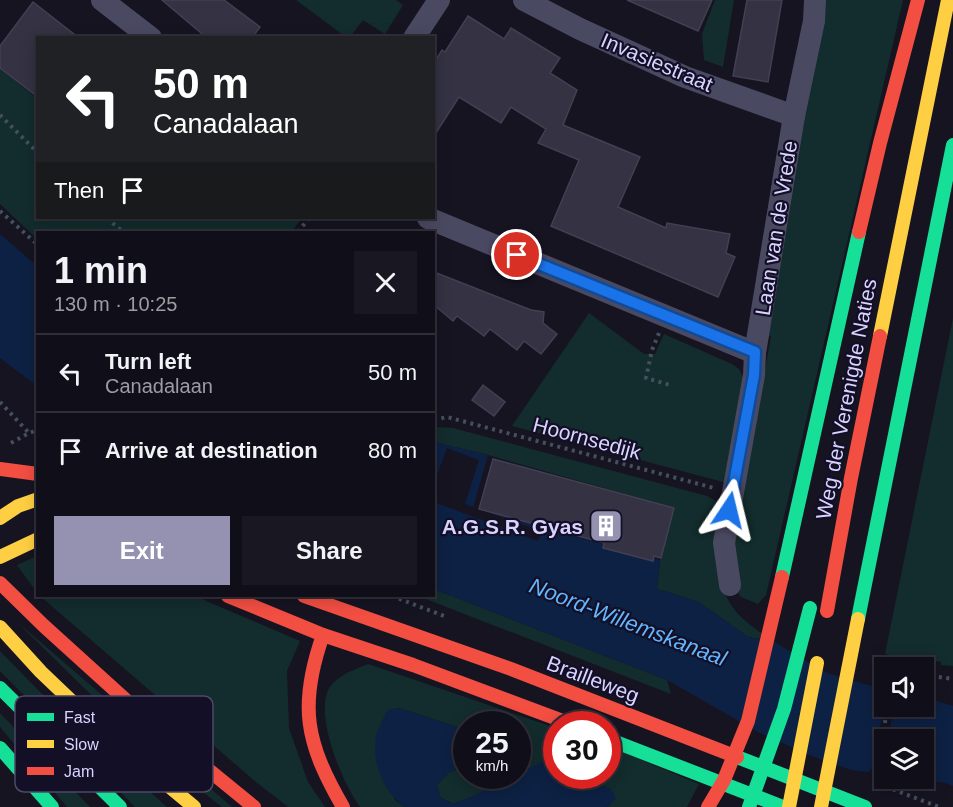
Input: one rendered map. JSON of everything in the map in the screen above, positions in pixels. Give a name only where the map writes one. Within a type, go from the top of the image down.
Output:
[{"type":"main road","points":[[708,807],[724,780],[748,721],[807,475],[895,80],[918,0]]},
{"type":"main road","name":"Weg der Verenigde Naties","points":[[826,617],[948,0]]},
{"type":"main road","points":[[821,807],[841,696],[953,145]]},
{"type":"main road","points":[[6,470],[36,474]]},
{"type":"main road","points":[[0,518],[18,506],[36,500]]},
{"type":"main road","points":[[0,557],[36,540]]},
{"type":"main road","points":[[749,807],[769,760],[810,608],[833,573]]},
{"type":"main road","points":[[0,583],[21,606],[121,696]]},
{"type":"main road","points":[[230,597],[323,635],[413,665],[543,714]]},
{"type":"main road","name":"Brailleweg","points":[[307,597],[511,669],[865,807]]},
{"type":"main road","points":[[0,627],[66,696]]},
{"type":"main road","points":[[323,635],[312,662],[306,694],[308,722],[313,747],[331,788],[343,807]]},
{"type":"main road","points":[[789,807],[820,645]]},
{"type":"main road","points":[[0,688],[15,703]]},
{"type":"main road","points":[[841,696],[845,807]]},
{"type":"main road","points":[[621,744],[783,807]]},
{"type":"main road","points":[[0,748],[15,765]]},
{"type":"main road","points":[[213,776],[254,807]]},
{"type":"main road","points":[[39,792],[52,807]]},
{"type":"main road","points":[[105,792],[120,807]]},
{"type":"main road","points":[[176,792],[194,807]]},
{"type":"street","points":[[102,0],[148,36]]},
{"type":"street","points":[[415,36],[438,0]]},
{"type":"street","name":"Invasiestraat","points":[[525,0],[580,29],[685,77],[794,116]]},
{"type":"street","name":"Laan van de Vrede","points":[[730,585],[724,543],[754,375],[755,352],[794,116],[814,21],[815,0]]},
{"type":"street","points":[[430,219],[755,352]]},
{"type":"path","points":[[0,115],[36,151]]},
{"type":"path","points":[[0,212],[36,243]]},
{"type":"path","points":[[108,219],[122,231]]},
{"type":"path","points":[[299,231],[308,219]]},
{"type":"path","points":[[665,316],[652,350],[646,378],[670,385]]},
{"type":"path","points":[[0,402],[29,433],[36,431]]},
{"type":"path","name":"Hoornsedijk","points":[[435,420],[447,417],[732,493]]},
{"type":"path","points":[[934,676],[953,679]]},
{"type":"path","points":[[886,717],[874,782],[939,807]]},
{"type":"green space","points":[[296,0],[396,0],[403,5],[385,34],[363,20],[351,36],[344,36]]},
{"type":"green space","points":[[715,0],[734,0],[723,67],[704,60],[702,34]]},
{"type":"green space","points":[[821,0],[903,0],[766,595],[758,604],[741,597],[734,587],[735,539],[771,336],[766,335]]},
{"type":"green space","points":[[0,69],[36,97],[36,219],[301,219],[292,231],[36,231],[36,238],[0,204]]},
{"type":"green space","points":[[589,313],[644,354],[655,354],[664,334],[732,364],[740,370],[744,381],[727,483],[512,426]]},
{"type":"green space","points":[[953,318],[953,666],[941,665],[941,662],[936,661],[934,664],[934,657],[896,657],[885,654]]},
{"type":"green space","points":[[435,428],[453,428],[707,496],[716,501],[721,507],[718,550],[720,577],[724,591],[739,615],[773,641],[748,637],[699,602],[657,589],[660,560],[674,508],[435,442]]},
{"type":"green space","points":[[36,556],[36,592],[17,565]]},
{"type":"green space","points":[[435,589],[667,680],[671,694],[421,597],[435,597]]},
{"type":"green space","points":[[41,597],[197,597],[300,641],[287,671],[289,728],[308,782],[325,807],[288,807],[213,745],[213,696],[156,696]]},
{"type":"green space","points":[[16,621],[103,696],[92,696]]},
{"type":"green space","points":[[0,651],[45,696],[25,696],[0,671]]},
{"type":"green space","points":[[368,664],[506,711],[453,711],[453,726],[399,708],[388,710],[376,736],[395,800],[405,807],[360,807],[339,768],[326,720],[327,693],[330,687],[344,675]]},
{"type":"green space","points":[[0,713],[15,729],[15,745],[0,727]]},
{"type":"green space","points":[[531,719],[543,724],[543,762],[531,768]]},
{"type":"green space","points":[[621,751],[699,784],[687,807],[607,807],[611,789],[621,789]]},
{"type":"green space","points":[[453,770],[453,789],[489,789],[453,804],[440,797],[437,785]]},
{"type":"green space","points":[[213,791],[232,807],[222,807],[203,792]]},
{"type":"green space","points":[[54,792],[76,792],[90,807],[67,807]]},
{"type":"green space","points":[[120,792],[150,792],[167,807],[135,807]]},
{"type":"water","points":[[0,234],[36,265],[36,385],[0,358]]},
{"type":"water","name":"Noord-Willemskanaal","points":[[435,442],[488,455],[473,508],[660,560],[657,589],[699,602],[748,637],[773,641],[827,673],[874,686],[874,717],[934,717],[934,700],[953,706],[953,786],[934,782],[934,729],[874,729],[874,770],[869,772],[851,770],[809,755],[758,732],[667,680],[435,589]]},
{"type":"water","points":[[399,708],[453,726],[453,770],[437,785],[440,797],[452,804],[487,789],[531,789],[531,767],[543,761],[543,789],[611,789],[616,799],[607,807],[405,807],[385,785],[375,756],[376,736],[388,710]]},
{"type":"pier","points":[[447,448],[479,460],[465,504],[541,531],[538,541],[435,502],[435,480]]},
{"type":"pier","points":[[882,717],[892,717],[890,729],[880,729]]},
{"type":"building","points":[[162,0],[224,0],[260,27],[253,36],[205,36]]},
{"type":"building","points":[[627,0],[712,0],[698,31]]},
{"type":"building","points":[[747,0],[782,0],[768,82],[733,76]]},
{"type":"building","points":[[33,2],[76,36],[36,36],[36,95],[0,68],[0,46]]},
{"type":"building","points":[[468,16],[504,39],[511,28],[560,58],[550,73],[577,90],[563,125],[640,157],[618,207],[666,228],[667,223],[730,234],[726,253],[735,257],[718,297],[551,226],[579,160],[538,143],[546,129],[511,107],[501,123],[459,97],[435,134],[435,61],[442,50],[445,52]]},
{"type":"building","points":[[435,272],[531,310],[544,312],[543,323],[557,334],[541,354],[524,341],[517,350],[490,329],[484,336],[457,316],[453,321],[435,306]]},
{"type":"building","points":[[483,385],[505,402],[494,416],[472,400]]},
{"type":"building","name":"A.G.S.R. Gyas","points":[[493,459],[674,508],[661,558],[654,556],[653,561],[603,548],[604,543],[479,509]]},
{"type":"traffic: fast","points":[[858,619],[953,145]]},
{"type":"traffic: fast","points":[[782,577],[859,232]]},
{"type":"traffic: fast","points":[[749,807],[784,709],[810,608]]},
{"type":"traffic: fast","points":[[0,688],[15,703]]},
{"type":"traffic: fast","points":[[621,744],[783,807]]},
{"type":"traffic: fast","points":[[0,748],[15,765]]},
{"type":"traffic: fast","points":[[737,757],[865,807]]},
{"type":"traffic: fast","points":[[39,792],[52,807]]},
{"type":"traffic: fast","points":[[105,792],[120,807]]},
{"type":"traffic: slow","points":[[880,336],[948,0]]},
{"type":"traffic: slow","points":[[0,518],[18,506],[36,500]]},
{"type":"traffic: slow","points":[[0,557],[36,540]]},
{"type":"traffic: slow","points":[[821,807],[858,619]]},
{"type":"traffic: slow","points":[[0,627],[66,696]]},
{"type":"traffic: slow","points":[[789,807],[817,663]]},
{"type":"traffic: slow","points":[[176,792],[194,807]]},
{"type":"traffic: jam","points":[[859,232],[918,0]]},
{"type":"traffic: jam","points":[[827,611],[880,336]]},
{"type":"traffic: jam","points":[[0,469],[36,474]]},
{"type":"traffic: jam","points":[[708,807],[724,780],[748,721],[782,577]]},
{"type":"traffic: jam","points":[[0,583],[121,696]]},
{"type":"traffic: jam","points":[[230,597],[323,635],[413,665],[543,714]]},
{"type":"traffic: jam","points":[[307,597],[511,669],[737,757]]},
{"type":"traffic: jam","points":[[323,635],[310,683],[310,724],[321,763],[343,807]]},
{"type":"traffic: jam","points":[[213,773],[254,807]]},
{"type":"place","name":"A.G.S.R. Gyas","points":[[606,526]]},
{"type":"route","points":[[517,255],[755,352],[754,375],[729,510]]}]
